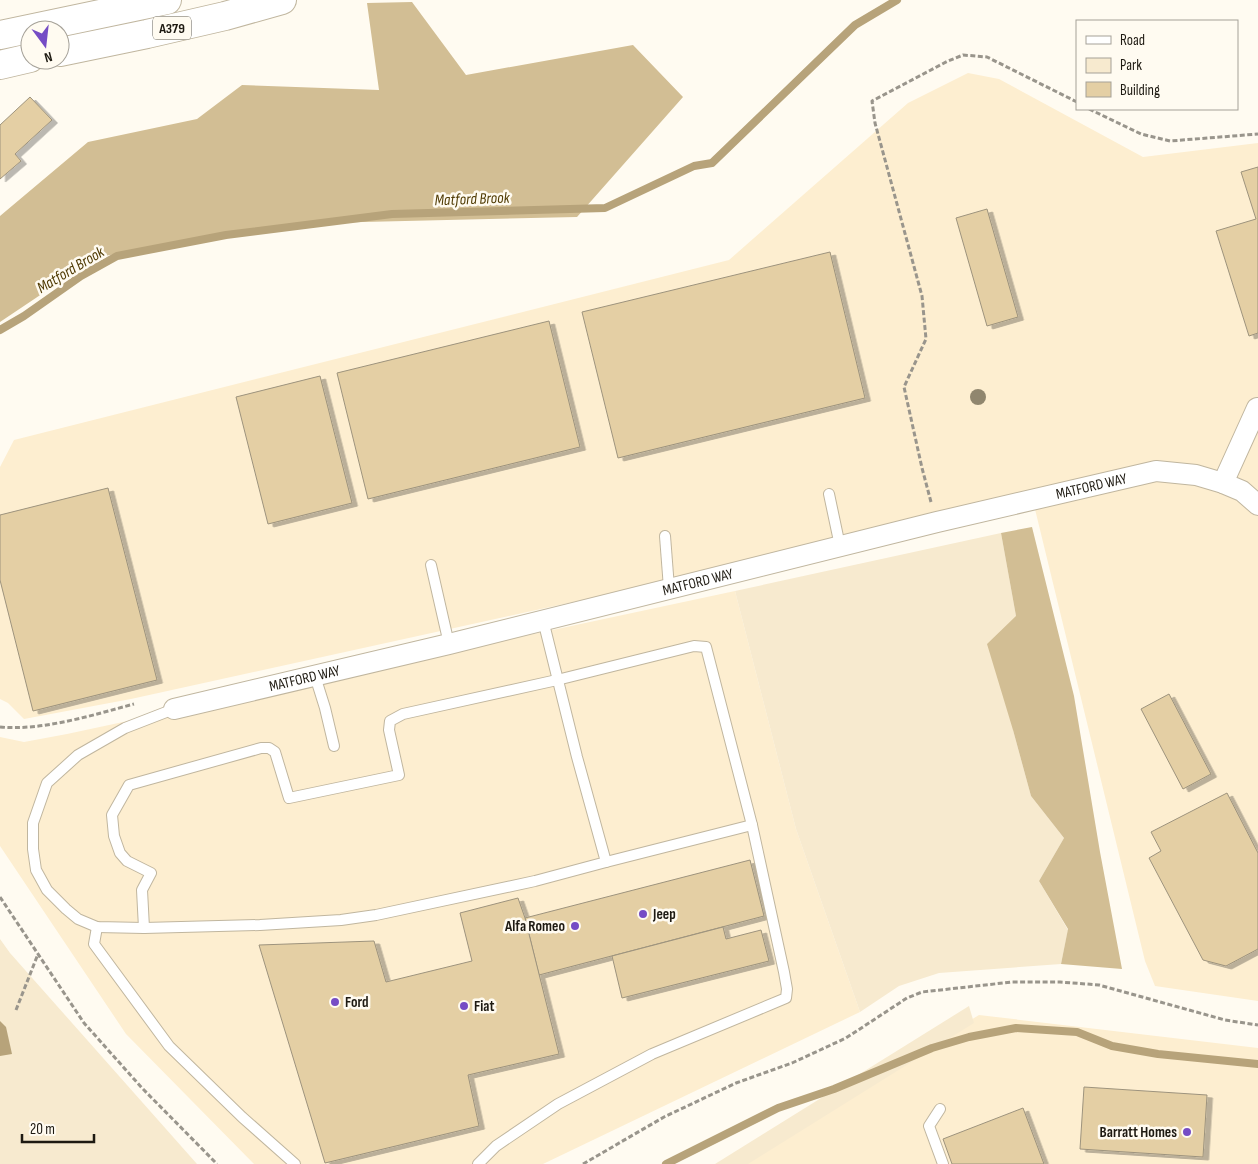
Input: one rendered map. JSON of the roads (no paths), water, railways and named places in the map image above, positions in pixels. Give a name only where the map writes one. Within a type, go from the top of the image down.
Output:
[{"type":"main road","name":"A379","points":[[0,35],[167,0]]},
{"type":"main road","name":"A379","points":[[70,50],[147,34],[223,8],[274,1]]},
{"type":"main road","points":[[0,65],[20,60]]},
{"type":"street","points":[[1223,483],[1257,406]]},
{"type":"street","name":"MATFORD WAY","points":[[174,709],[449,644],[937,522],[1156,472],[1196,475],[1223,483],[1242,492],[1258,505]]},
{"type":"lane","points":[[829,494],[840,546]]},
{"type":"lane","points":[[665,536],[669,588]]},
{"type":"lane","points":[[431,565],[449,644]]},
{"type":"lane","points":[[543,620],[557,680],[606,862]]},
{"type":"lane","points":[[144,928],[142,890],[151,873],[126,861],[120,853],[114,836],[112,815],[129,785],[261,748],[269,748],[275,752],[288,798],[399,775],[389,730],[390,721],[403,714],[557,680],[694,646],[706,647],[752,825],[784,972],[787,988],[786,998],[652,1054],[558,1104],[496,1146],[478,1164]]},
{"type":"lane","points":[[315,676],[334,746]]},
{"type":"lane","points":[[174,709],[125,728],[78,754],[47,783],[33,823],[33,849],[36,870],[47,890],[66,909],[78,919],[97,927],[144,928],[318,922],[376,915],[535,881],[752,825]]},
{"type":"lane","points":[[97,927],[94,944],[169,1046],[242,1117],[295,1164]]},
{"type":"lane","points":[[940,1110],[929,1126],[943,1164]]},
{"type":"waterway","name":"Matford Brook","points":[[0,330],[24,316],[81,276],[117,256],[226,235],[392,214],[605,208],[694,166],[712,163],[855,25],[897,0]]},
{"type":"waterway","points":[[666,1164],[778,1108],[834,1089],[932,1048],[969,1037],[1016,1028],[1077,1032],[1112,1046],[1158,1054],[1258,1064]]},
{"type":"place","name":"Jeep","points":[[643,914]]},
{"type":"place","name":"Alfa Romeo","points":[[575,926]]},
{"type":"place","name":"Ford","points":[[335,1002]]},
{"type":"place","name":"Fiat","points":[[464,1006]]},
{"type":"place","name":"Barratt Homes","points":[[1187,1132]]}]
